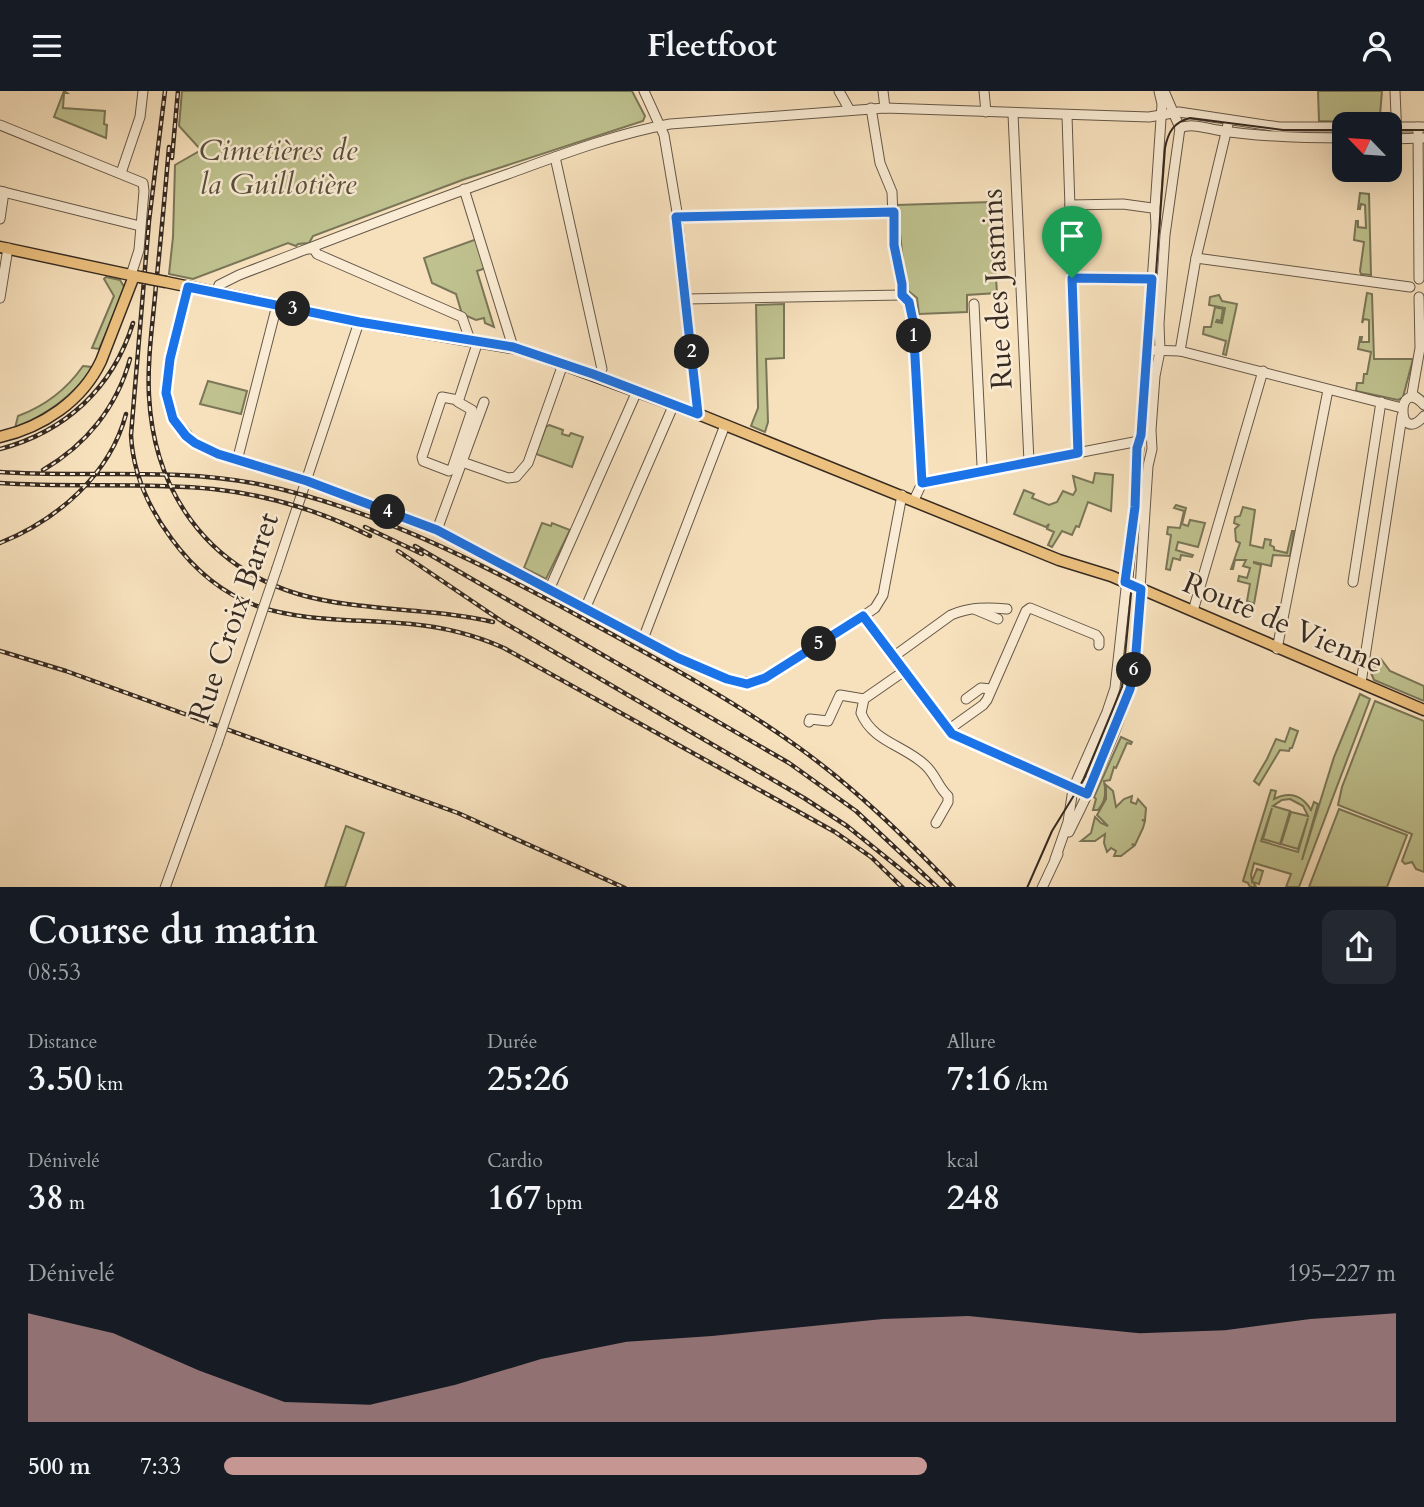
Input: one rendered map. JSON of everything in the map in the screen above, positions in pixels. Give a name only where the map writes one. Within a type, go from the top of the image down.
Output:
[{"type":"main road","name":"Route de Vienne","points":[[4,247],[359,322],[513,347],[563,363],[674,404],[1194,611],[1424,710]]},
{"type":"main road","points":[[0,437],[37,424],[61,410],[80,392],[95,373],[135,276]]},
{"type":"street","points":[[121,173],[140,117],[143,91]]},
{"type":"street","points":[[644,91],[664,135],[698,414]]},
{"type":"street","points":[[839,91],[849,109]]},
{"type":"street","points":[[883,91],[885,108]]},
{"type":"street","points":[[984,91],[986,112]]},
{"type":"street","points":[[1055,859],[1068,822],[1073,789],[1107,712],[1119,664],[1135,507],[1152,279],[1162,104],[1158,91]]},
{"type":"street","points":[[1042,887],[1087,794],[1130,689],[1135,665],[1149,466],[1153,449],[1151,430],[1155,376],[1160,351],[1159,324],[1165,235],[1180,128],[1164,91]]},
{"type":"street","points":[[1394,112],[1395,91]]},
{"type":"street","points":[[216,293],[219,285],[239,275],[464,189],[555,157],[661,126],[885,108],[1067,116],[1161,117],[1175,113],[1198,114],[1284,128],[1332,127]]},
{"type":"street","points":[[871,109],[880,163],[892,192],[894,245],[902,295],[909,302],[913,321],[922,483],[914,500]]},
{"type":"street","name":"Rue des Jasmins","points":[[1013,114],[1030,462]]},
{"type":"street","points":[[1067,116],[1078,453]]},
{"type":"street","points":[[1161,117],[1180,128],[1196,126],[1298,138],[1332,138]]},
{"type":"street","points":[[1180,351],[1196,258],[1228,120]]},
{"type":"street","points":[[0,125],[143,184],[135,276]]},
{"type":"street","points":[[1402,127],[1421,127],[1422,280],[1413,281],[1410,287],[1413,295],[1421,296],[1420,348],[1412,394],[1422,403]]},
{"type":"street","points":[[1402,139],[1421,138]]},
{"type":"street","points":[[555,157],[602,369],[599,376]]},
{"type":"street","points":[[464,189],[513,347]]},
{"type":"street","points":[[0,219],[2,191],[140,226]]},
{"type":"street","points":[[1070,205],[1124,204],[1152,208]]},
{"type":"street","points":[[676,217],[894,212]]},
{"type":"street","points":[[0,298],[4,247]]},
{"type":"street","points":[[306,249],[314,249],[317,254],[462,317],[474,340],[458,400]]},
{"type":"street","points":[[1196,258],[1410,287]]},
{"type":"street","points":[[1072,278],[1152,279]]},
{"type":"street","points":[[188,287],[167,374],[167,402],[173,419],[195,443],[237,461],[307,481],[437,530],[688,663],[727,679],[747,684],[765,678],[874,608],[883,595],[902,495]]},
{"type":"street","points":[[686,299],[902,295]]},
{"type":"street","points":[[974,304],[982,465]]},
{"type":"street","points":[[237,461],[277,305]]},
{"type":"street","name":"Rue Croix Barret","points":[[165,887],[217,744],[359,322]]},
{"type":"street","points":[[1146,350],[1180,351],[1381,402],[1402,412],[1412,423],[1424,417]]},
{"type":"street","points":[[462,462],[508,478],[516,477],[528,463],[563,363]]},
{"type":"street","points":[[1194,611],[1263,371]]},
{"type":"street","points":[[1277,649],[1328,390]]},
{"type":"street","points":[[549,590],[637,391]]},
{"type":"street","points":[[442,397],[458,400],[472,409],[452,469],[449,471],[423,461],[422,457],[442,397]]},
{"type":"street","points":[[1362,683],[1402,412],[1407,400],[1422,403]]},
{"type":"street","points":[[437,530],[484,402]]},
{"type":"street","points":[[1353,582],[1381,402]]},
{"type":"street","points":[[585,609],[674,404]]},
{"type":"street","points":[[643,639],[725,425]]},
{"type":"street","points":[[922,483],[1139,441]]},
{"type":"street","points":[[893,657],[951,615],[972,608],[1007,609]]},
{"type":"street","points":[[972,608],[998,619]]},
{"type":"street","points":[[948,730],[983,705],[1026,611],[1030,608],[1096,635],[1099,645]]},
{"type":"street","points":[[863,616],[948,730],[962,740],[1087,794]]},
{"type":"street","points":[[900,674],[864,699],[861,713],[872,731],[923,762],[937,777],[943,792],[948,796],[948,802],[936,823]]},
{"type":"street","points":[[966,699],[981,688],[992,687]]},
{"type":"street","points":[[809,722],[810,719],[828,721],[840,695],[864,699]]},
{"type":"green space","points":[[64,91],[67,93],[64,93],[63,108],[105,111],[106,138],[54,117]]},
{"type":"green space","name":"Cimetières de la Guillotière","points":[[182,91],[632,91],[645,116],[643,121],[465,179],[313,236],[309,243],[296,246],[288,243],[193,279],[169,274],[175,165],[201,150],[179,126]]},
{"type":"green space","points":[[1318,91],[1382,91],[1380,112],[1332,112],[1332,121],[1319,121]]},
{"type":"green space","points":[[1360,193],[1369,194],[1371,275],[1361,274],[1364,242],[1354,240],[1356,221],[1358,227],[1366,228],[1365,205],[1361,204],[1358,209]]},
{"type":"green space","points":[[991,202],[997,293],[967,295],[967,312],[919,314],[917,298],[906,289],[897,205]]},
{"type":"green space","points":[[477,239],[486,268],[477,271],[494,327],[485,323],[484,318],[476,320],[462,314],[456,294],[432,283],[424,258]]},
{"type":"green space","points":[[106,277],[120,280],[126,290],[99,349],[92,348],[114,296],[104,279]]},
{"type":"green space","points":[[1367,293],[1372,294],[1374,359],[1413,359],[1403,397],[1398,400],[1356,391],[1357,383],[1363,383],[1364,374],[1367,374],[1371,352],[1358,349],[1360,337],[1361,342],[1369,342],[1369,320],[1364,319],[1362,323]]},
{"type":"green space","points":[[1219,295],[1222,301],[1237,304],[1226,355],[1223,354],[1226,341],[1203,334],[1204,327],[1211,327],[1215,307],[1223,309],[1221,321],[1216,322],[1222,323],[1225,308],[1209,305],[1210,297]]},
{"type":"green space","points":[[784,304],[784,358],[766,359],[768,422],[765,432],[751,426],[758,408],[756,305]]},
{"type":"green space","points":[[83,366],[92,369],[67,396],[48,411],[15,428],[18,416],[55,396]]},
{"type":"green space","points":[[208,381],[247,391],[241,414],[200,404]]},
{"type":"green space","points":[[549,425],[563,430],[562,434],[569,436],[571,433],[583,437],[572,467],[536,454]]},
{"type":"green space","points":[[1095,473],[1113,475],[1111,511],[1088,502],[1079,527],[1076,526],[1072,535],[1062,531],[1052,547],[1048,545],[1054,532],[1047,529],[1049,524],[1046,527],[1014,514],[1024,490],[1034,494],[1032,498],[1049,505],[1057,502],[1063,491],[1073,495],[1076,490],[1073,476],[1093,483]]},
{"type":"green space","points":[[1176,505],[1186,508],[1182,524],[1188,526],[1190,520],[1205,523],[1198,547],[1178,542],[1176,550],[1193,555],[1181,555],[1180,560],[1173,558],[1170,570],[1166,569],[1171,535],[1167,534],[1168,527],[1180,528],[1184,511],[1174,508]]},
{"type":"green space","points":[[1243,507],[1255,510],[1250,545],[1263,548],[1265,539],[1271,540],[1270,545],[1274,550],[1287,553],[1294,531],[1290,556],[1273,555],[1271,566],[1254,562],[1261,565],[1254,604],[1247,601],[1250,584],[1238,581],[1239,576],[1247,578],[1250,568],[1243,566],[1246,560],[1235,560],[1231,569],[1240,543],[1236,541],[1235,529],[1239,525],[1234,523],[1235,517],[1240,516]]},
{"type":"green space","points":[[542,523],[551,526],[552,523],[570,530],[546,579],[524,568]]},
{"type":"green space","points":[[1378,658],[1390,671],[1424,686],[1424,701],[1374,680],[1371,673],[1372,663]]},
{"type":"green space","points":[[1121,667],[1132,667],[1123,704],[1091,779],[1082,775]]},
{"type":"green space","points":[[1360,694],[1370,699],[1299,887],[1286,887],[1291,874],[1254,863],[1252,881],[1257,869],[1263,871],[1259,884],[1253,882],[1256,887],[1250,887],[1243,881],[1271,790],[1276,791],[1274,799],[1285,795],[1295,796],[1304,801],[1311,810],[1314,802],[1318,804],[1302,860],[1334,757]],"holes":[[[1290,799],[1303,806],[1308,816],[1291,812],[1281,844],[1298,849],[1308,818],[1298,852],[1261,841],[1272,808],[1263,839],[1280,844],[1290,811],[1273,806],[1282,800]]]},
{"type":"green space","points":[[1375,701],[1424,721],[1424,872],[1416,869],[1412,862],[1405,864],[1402,861],[1412,834],[1338,805],[1342,787]]},
{"type":"green space","points":[[1290,728],[1298,731],[1292,748],[1289,751],[1280,750],[1259,785],[1254,781],[1276,739],[1285,742]]},
{"type":"green space","points":[[1121,737],[1132,742],[1127,743],[1110,780],[1104,781],[1103,803],[1098,810],[1093,810],[1096,799],[1094,797]]},
{"type":"green space","points":[[1106,785],[1113,791],[1116,807],[1132,796],[1131,802],[1136,804],[1138,799],[1146,808],[1145,820],[1142,820],[1145,821],[1143,828],[1135,845],[1132,844],[1134,846],[1121,856],[1114,856],[1116,851],[1111,848],[1107,852],[1105,834],[1095,841],[1081,841],[1091,833],[1095,817],[1108,826],[1097,815],[1106,799]]},
{"type":"green space","points":[[1339,809],[1407,835],[1387,887],[1309,887]]},
{"type":"green space","points":[[346,826],[364,833],[345,887],[325,887]]},
{"type":"tram line","points":[[1027,887],[1052,831],[1084,779],[1122,687],[1139,510],[1165,148],[1168,137],[1176,125],[1190,118],[1283,130],[1332,130]]},
{"type":"tram line","points":[[1402,130],[1424,130]]},
{"type":"railway","points":[[165,91],[149,221],[131,435],[138,477],[149,502],[171,538],[196,568],[223,589],[250,603],[279,612],[309,617],[435,627],[470,635],[504,648],[835,832],[871,857],[902,887]]},
{"type":"railway","points":[[172,158],[178,91]]},
{"type":"railway","points":[[169,147],[151,341],[149,396],[153,431],[161,463],[174,493],[191,520],[212,544],[237,565],[265,581],[298,594],[345,604],[493,622]]},
{"type":"railway","points":[[0,449],[45,431],[83,404],[113,368],[133,323]]},
{"type":"railway","points":[[43,470],[73,449],[98,423],[117,393],[130,359]]},
{"type":"railway","points":[[0,543],[41,522],[78,493],[108,457],[126,414]]},
{"type":"railway","points":[[0,472],[162,474],[258,484],[337,505],[452,551],[682,673],[770,727],[859,796],[953,887]]},
{"type":"railway","points":[[0,483],[160,486],[234,492],[294,505],[370,536]]},
{"type":"railway","points":[[365,527],[422,554]]},
{"type":"railway","points":[[415,546],[789,763],[856,811],[937,887]]},
{"type":"railway","points":[[398,551],[503,622],[804,798],[847,826],[923,887]]},
{"type":"railway","points":[[0,651],[66,671],[458,813],[623,887]]},
{"type":"route","points":[[894,212],[894,245],[902,295],[909,302],[913,321],[922,483],[1078,453],[1072,278],[1152,279],[1141,435],[1137,448],[1135,507],[1125,582],[1141,589],[1135,665],[1127,699],[1087,794],[952,734],[863,616],[765,678],[747,684],[736,682],[678,658],[437,530],[307,481],[237,461],[195,443],[173,419],[166,393],[170,359],[188,287],[359,322],[505,345],[593,374],[698,414],[676,217],[894,212]]}]
